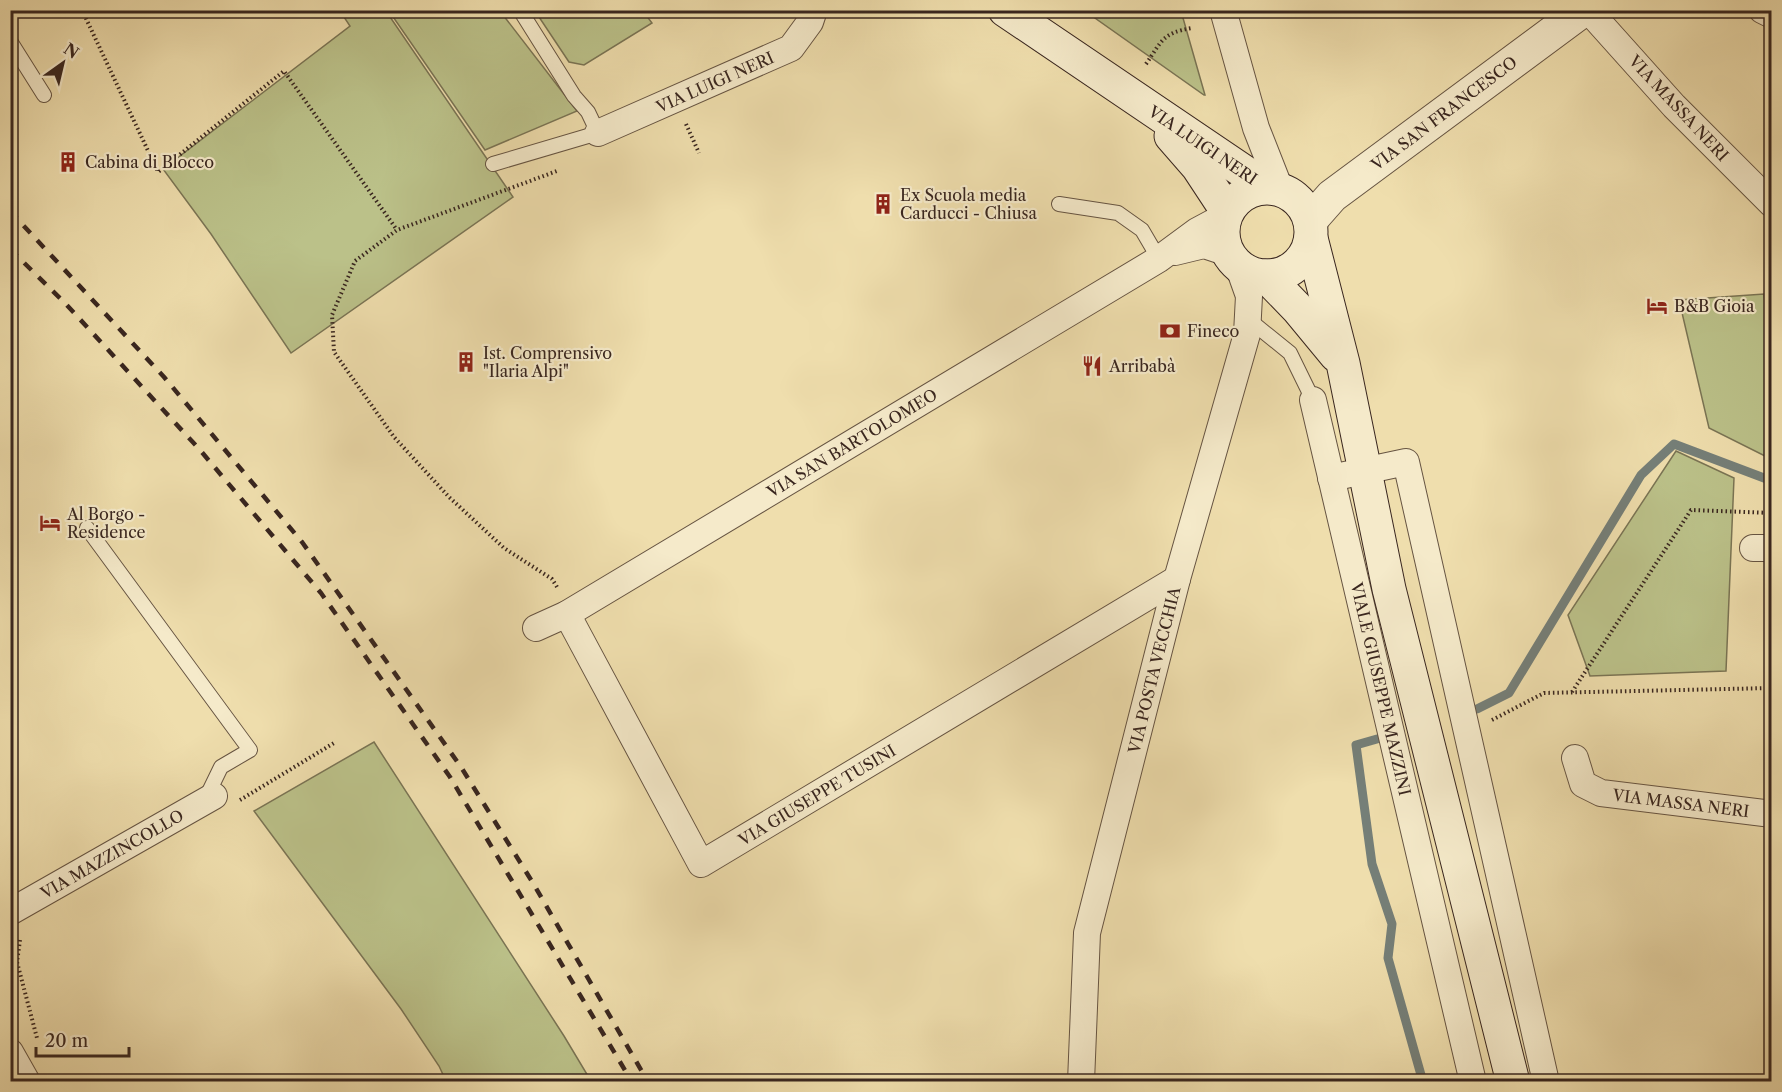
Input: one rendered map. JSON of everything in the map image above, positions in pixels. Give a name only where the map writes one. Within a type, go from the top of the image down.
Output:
[{"type":"main road","name":"VIA LUIGI NERI","points":[[1005,10],[1142,104],[1273,188]]},
{"type":"main road","name":"VIA SAN FRANCESCO","points":[[1310,230],[1332,196],[1583,10]]},
{"type":"main road","name":"VIA LUIGI NERI","points":[[1142,104],[1198,167],[1226,214]]},
{"type":"main road","points":[[1273,188],[1242,194],[1226,214],[1223,239],[1244,265],[1281,274],[1295,266],[1305,254],[1310,230]]},
{"type":"main road","name":"VIALE GIUSEPPE MAZZINI","points":[[1273,188],[1301,203],[1310,230],[1343,363],[1389,589],[1513,1082]]},
{"type":"main road","name":"VIALE GIUSEPPE MAZZINI","points":[[1244,265],[1298,309],[1343,363]]},
{"type":"street","name":"VIA LUIGI NERI","points":[[598,133],[791,48],[810,22],[814,10]]},
{"type":"street","points":[[1224,10],[1273,188]]},
{"type":"street","name":"VIA MASSA NERI","points":[[1588,10],[1674,106],[1772,204]]},
{"type":"street","points":[[1762,10],[1772,15]]},
{"type":"street","points":[[1162,256],[1226,214]]},
{"type":"street","points":[[1162,256],[1204,245],[1244,265]]},
{"type":"street","name":"VIA SAN BARTOLOMEO","points":[[536,628],[567,614],[1162,256]]},
{"type":"street","name":"VIA POSTA VECCHIA","points":[[1081,1082],[1087,933],[1177,579],[1247,334],[1249,296],[1244,265]]},
{"type":"street","name":"VIALE GIUSEPPE MAZZINI","points":[[1313,400],[1473,1082]]},
{"type":"street","points":[[1331,478],[1406,462],[1546,1082]]},
{"type":"street","name":"VIA GIUSEPPE TUSINI","points":[[567,614],[701,864],[1177,579]]},
{"type":"street","name":"VIA MASSA NERI","points":[[1575,758],[1583,784],[1601,793],[1772,814]]},
{"type":"street","name":"VIA MAZZINCOLLO","points":[[10,912],[209,799]]},
{"type":"street","points":[[10,1052],[27,1082]]},
{"type":"lane","points":[[493,164],[598,133],[588,112],[574,96],[520,10]]},
{"type":"lane","points":[[10,41],[44,95]]},
{"type":"lane","points":[[1059,204],[1118,213],[1142,230],[1162,256]]},
{"type":"lane","name":"VIALE GIUSEPPE MAZZINI","points":[[1248,319],[1290,353],[1313,400]]},
{"type":"lane","points":[[87,528],[250,750],[221,766],[209,799]]},
{"type":"path","points":[[82,10],[158,172],[284,71],[397,230],[355,261],[332,315],[334,352],[394,437],[462,511],[504,548],[552,579],[558,588],[558,601],[536,628]]},
{"type":"path","points":[[1146,64],[1161,41],[1172,32],[1192,28]]},
{"type":"path","points":[[683,117],[699,153]]},
{"type":"path","points":[[1572,692],[1690,510],[1772,513]]},
{"type":"path","points":[[1468,733],[1544,693],[1772,688]]},
{"type":"path","points":[[20,940],[17,962],[39,1047]]},
{"type":"green space","points":[[340,11],[386,11],[513,197],[291,353],[211,234],[163,169],[350,26]]},
{"type":"green space","points":[[389,11],[500,11],[577,111],[485,150]]},
{"type":"green space","points":[[535,11],[643,11],[652,23],[584,65],[569,62]]},
{"type":"green space","points":[[1085,11],[1181,11],[1205,95],[1204,95]]},
{"type":"green space","points":[[1764,294],[1772,357],[1771,459],[1709,428],[1679,300]]},
{"type":"green space","points":[[1676,451],[1734,478],[1726,671],[1590,676],[1568,615]]},
{"type":"green space","points":[[374,742],[591,1081],[446,1081],[439,1066],[401,1009],[254,811]]},
{"type":"waterway","points":[[1477,709],[1509,693],[1641,475],[1674,444],[1772,481]]},
{"type":"waterway","points":[[1377,739],[1356,745],[1372,864],[1392,924],[1388,958],[1423,1082]]},
{"type":"railway","points":[[10,211],[164,377],[302,542],[461,767],[533,883],[648,1082]]},
{"type":"railway","points":[[10,249],[65,303],[200,450],[321,593],[450,777],[632,1082]]},
{"type":"place","name":"Cabina di Blocco","points":[[68,162]]},
{"type":"place","name":"Ex Scuola media Carducci - Chiusa","points":[[883,204]]},
{"type":"place","name":"B&B Gioia","points":[[1657,306]]},
{"type":"place","name":"Fineco","points":[[1170,331]]},
{"type":"place","name":"Ist. Comprensivo \"Ilaria Alpi\"","points":[[466,362]]},
{"type":"place","name":"Arribabà","points":[[1092,366]]},
{"type":"place","name":"Al Borgo - Residence","points":[[50,523]]}]
